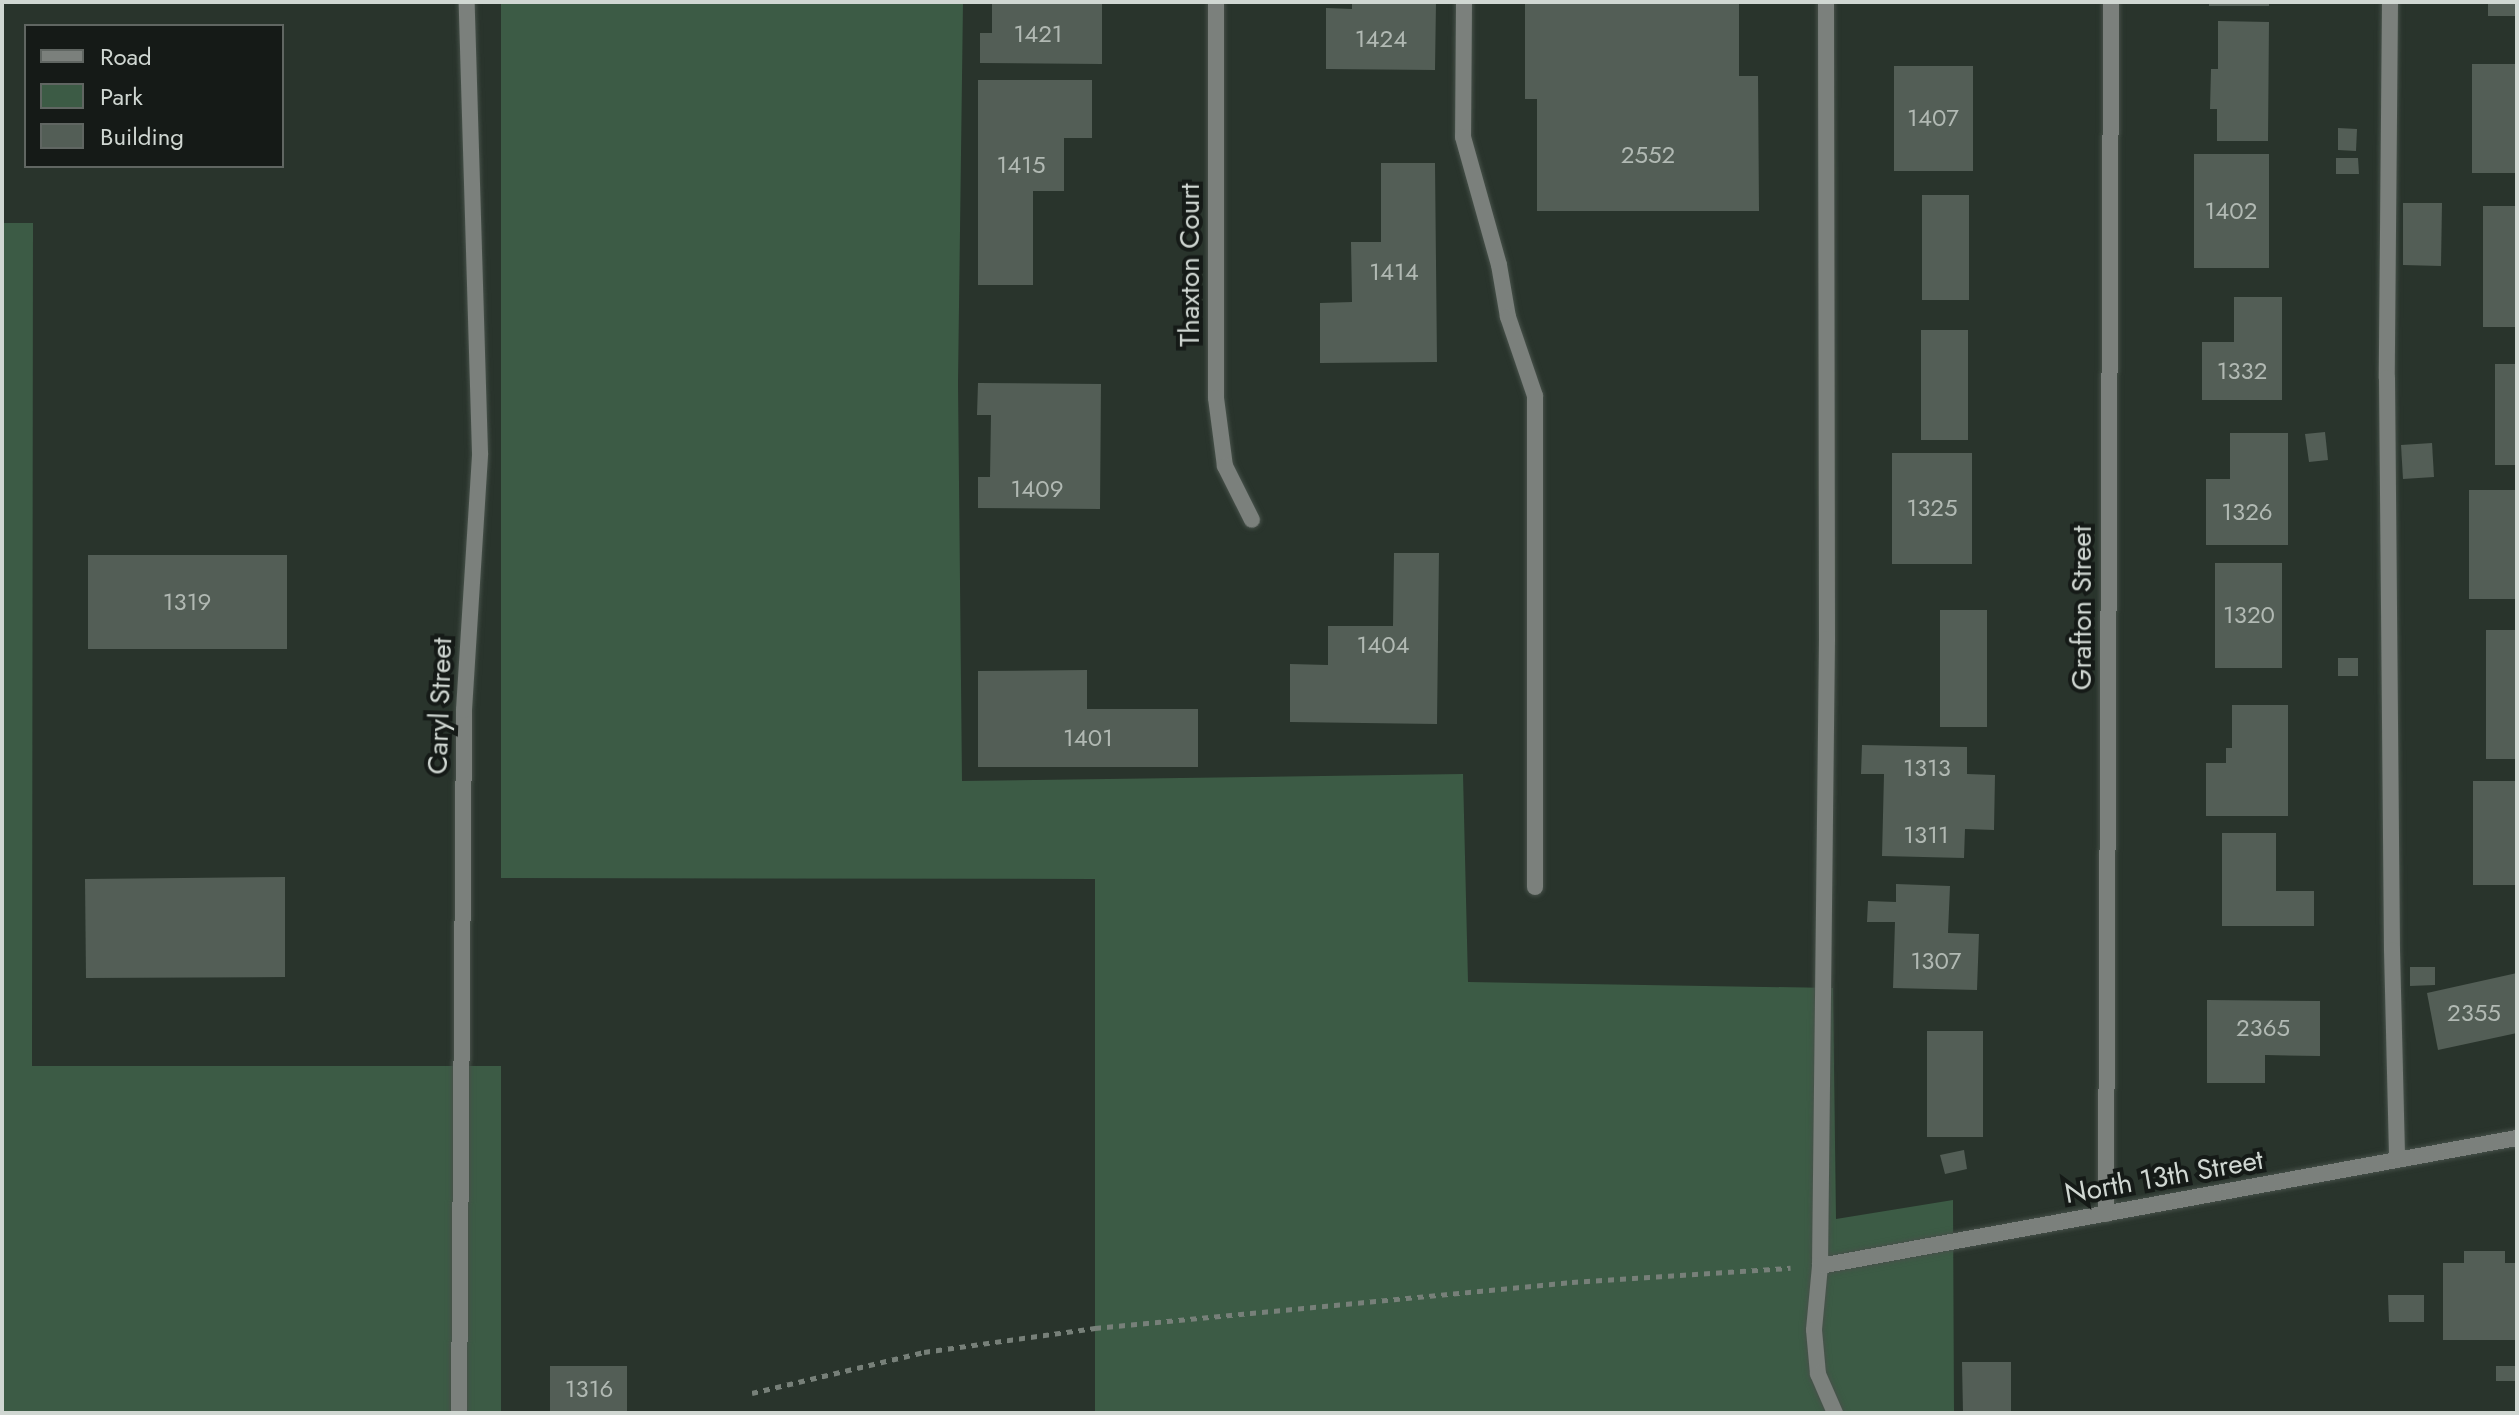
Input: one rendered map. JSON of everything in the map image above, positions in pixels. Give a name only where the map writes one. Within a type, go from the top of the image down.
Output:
[{"type":"street","name":"Caryl Street","points":[[459,1413],[464,710],[480,453],[467,2]]},
{"type":"street","name":"Thaxton Court","points":[[1216,2],[1216,398],[1225,466],[1252,520]]},
{"type":"street","points":[[1464,2],[1463,137],[1499,265],[1508,317],[1535,396],[1535,887]]},
{"type":"street","points":[[1826,2],[1827,639],[1820,1266],[1814,1330],[1818,1374],[1835,1413]]},
{"type":"street","name":"Grafton Street","points":[[2106,1214],[2111,2]]},
{"type":"street","points":[[2390,2],[2387,378],[2397,1160]]},
{"type":"street","name":"North 13th Street","points":[[1820,1266],[2517,1138]]},
{"type":"path","points":[[752,1393],[924,1352],[1095,1328],[1572,1282],[1820,1266]]},
{"type":"green space","points":[[501,2],[963,2],[958,383],[962,781],[1463,774],[1468,982],[1833,988],[1836,1219],[1953,1200],[1954,1413],[1095,1413],[1095,879],[501,878]]},
{"type":"green space","points":[[2,223],[33,223],[32,1066],[501,1066],[501,1413],[2,1413]]},
{"type":"building","points":[[992,2],[1102,2],[1102,64],[980,63],[980,33],[992,33]]},
{"type":"building","points":[[1352,2],[1436,2],[1435,70],[1326,69],[1326,8],[1352,9]]},
{"type":"building","points":[[1525,2],[1739,2],[1739,76],[1758,76],[1759,211],[1537,211],[1537,99],[1525,99]]},
{"type":"building","points":[[2209,2],[2269,2],[2269,6],[2209,6]]},
{"type":"building","points":[[2488,2],[2517,2],[2517,16],[2488,16]]},
{"type":"building","points":[[2218,21],[2269,22],[2268,141],[2217,141],[2217,109],[2210,109],[2211,69],[2218,69]]},
{"type":"building","points":[[2472,64],[2517,64],[2517,173],[2472,173]]},
{"type":"building","points":[[1894,66],[1973,66],[1973,171],[1894,171]]},
{"type":"building","points":[[978,80],[1092,80],[1092,138],[1064,138],[1064,191],[1033,191],[1033,285],[978,285]]},
{"type":"building","points":[[2338,128],[2357,129],[2356,151],[2338,150]]},
{"type":"building","points":[[2194,154],[2269,154],[2269,268],[2194,268]]},
{"type":"building","points":[[2336,158],[2358,158],[2359,174],[2336,174]]},
{"type":"building","points":[[1381,163],[1435,163],[1437,362],[1320,363],[1320,303],[1352,302],[1351,242],[1381,242]]},
{"type":"building","points":[[1922,195],[1969,195],[1969,300],[1922,300]]},
{"type":"building","points":[[2403,203],[2442,203],[2441,266],[2403,265]]},
{"type":"building","points":[[2483,206],[2517,206],[2517,327],[2483,327]]},
{"type":"building","points":[[2234,297],[2282,297],[2282,400],[2202,400],[2202,342],[2234,342]]},
{"type":"building","points":[[1921,330],[1968,330],[1968,440],[1921,440]]},
{"type":"building","points":[[2495,364],[2517,364],[2517,465],[2495,465]]},
{"type":"building","points":[[978,383],[1101,384],[1100,509],[978,508],[978,477],[990,477],[991,415],[977,415]]},
{"type":"building","points":[[2325,432],[2328,460],[2309,462],[2305,434]]},
{"type":"building","points":[[2230,433],[2288,433],[2288,545],[2206,545],[2206,479],[2230,479]]},
{"type":"building","points":[[2432,443],[2434,477],[2403,479],[2401,445]]},
{"type":"building","points":[[1892,453],[1972,453],[1972,564],[1892,564]]},
{"type":"building","points":[[2469,490],[2517,490],[2517,599],[2469,599]]},
{"type":"building","points":[[1394,553],[1439,553],[1437,724],[1290,722],[1290,664],[1328,665],[1328,626],[1393,626]]},
{"type":"building","points":[[88,555],[287,555],[287,649],[88,649]]},
{"type":"building","points":[[2215,563],[2282,563],[2282,668],[2215,668]]},
{"type":"building","points":[[1940,610],[1987,610],[1987,727],[1940,727]]},
{"type":"building","points":[[2486,630],[2517,630],[2517,759],[2486,759]]},
{"type":"building","points":[[2338,658],[2358,658],[2358,676],[2338,676]]},
{"type":"building","points":[[1087,670],[1087,709],[1198,709],[1198,767],[978,767],[978,671]]},
{"type":"building","points":[[2232,705],[2288,705],[2288,816],[2206,816],[2206,763],[2226,763],[2226,748],[2232,748]]},
{"type":"building","points":[[1862,745],[1967,747],[1967,774],[1995,775],[1994,830],[1965,829],[1964,858],[1882,856],[1884,774],[1861,774]]},
{"type":"building","points":[[2473,781],[2517,781],[2517,885],[2473,885]]},
{"type":"building","points":[[2222,833],[2276,833],[2276,891],[2314,891],[2314,926],[2222,926]]},
{"type":"building","points":[[285,877],[285,977],[86,978],[85,879]]},
{"type":"building","points":[[1896,884],[1950,886],[1948,933],[1979,934],[1977,990],[1893,988],[1895,922],[1867,922],[1868,901],[1896,902]]},
{"type":"building","points":[[2410,967],[2435,967],[2435,985],[2410,986]]},
{"type":"building","points":[[2517,973],[2517,1033],[2438,1050],[2427,993]]},
{"type":"building","points":[[2207,1000],[2320,1001],[2320,1056],[2265,1055],[2265,1083],[2207,1083]]},
{"type":"building","points":[[1927,1031],[1983,1031],[1983,1137],[1927,1137]]},
{"type":"building","points":[[1964,1150],[1967,1169],[1945,1174],[1940,1155]]},
{"type":"building","points":[[2464,1251],[2505,1251],[2505,1263],[2517,1263],[2517,1340],[2443,1340],[2443,1263],[2464,1263]]},
{"type":"building","points":[[2388,1295],[2424,1295],[2424,1322],[2389,1322]]},
{"type":"building","points":[[1962,1362],[2011,1362],[2011,1413],[1963,1413]]},
{"type":"building","points":[[550,1366],[627,1366],[627,1413],[550,1413]]},
{"type":"building","points":[[2496,1366],[2515,1366],[2515,1381],[2496,1381]]}]
